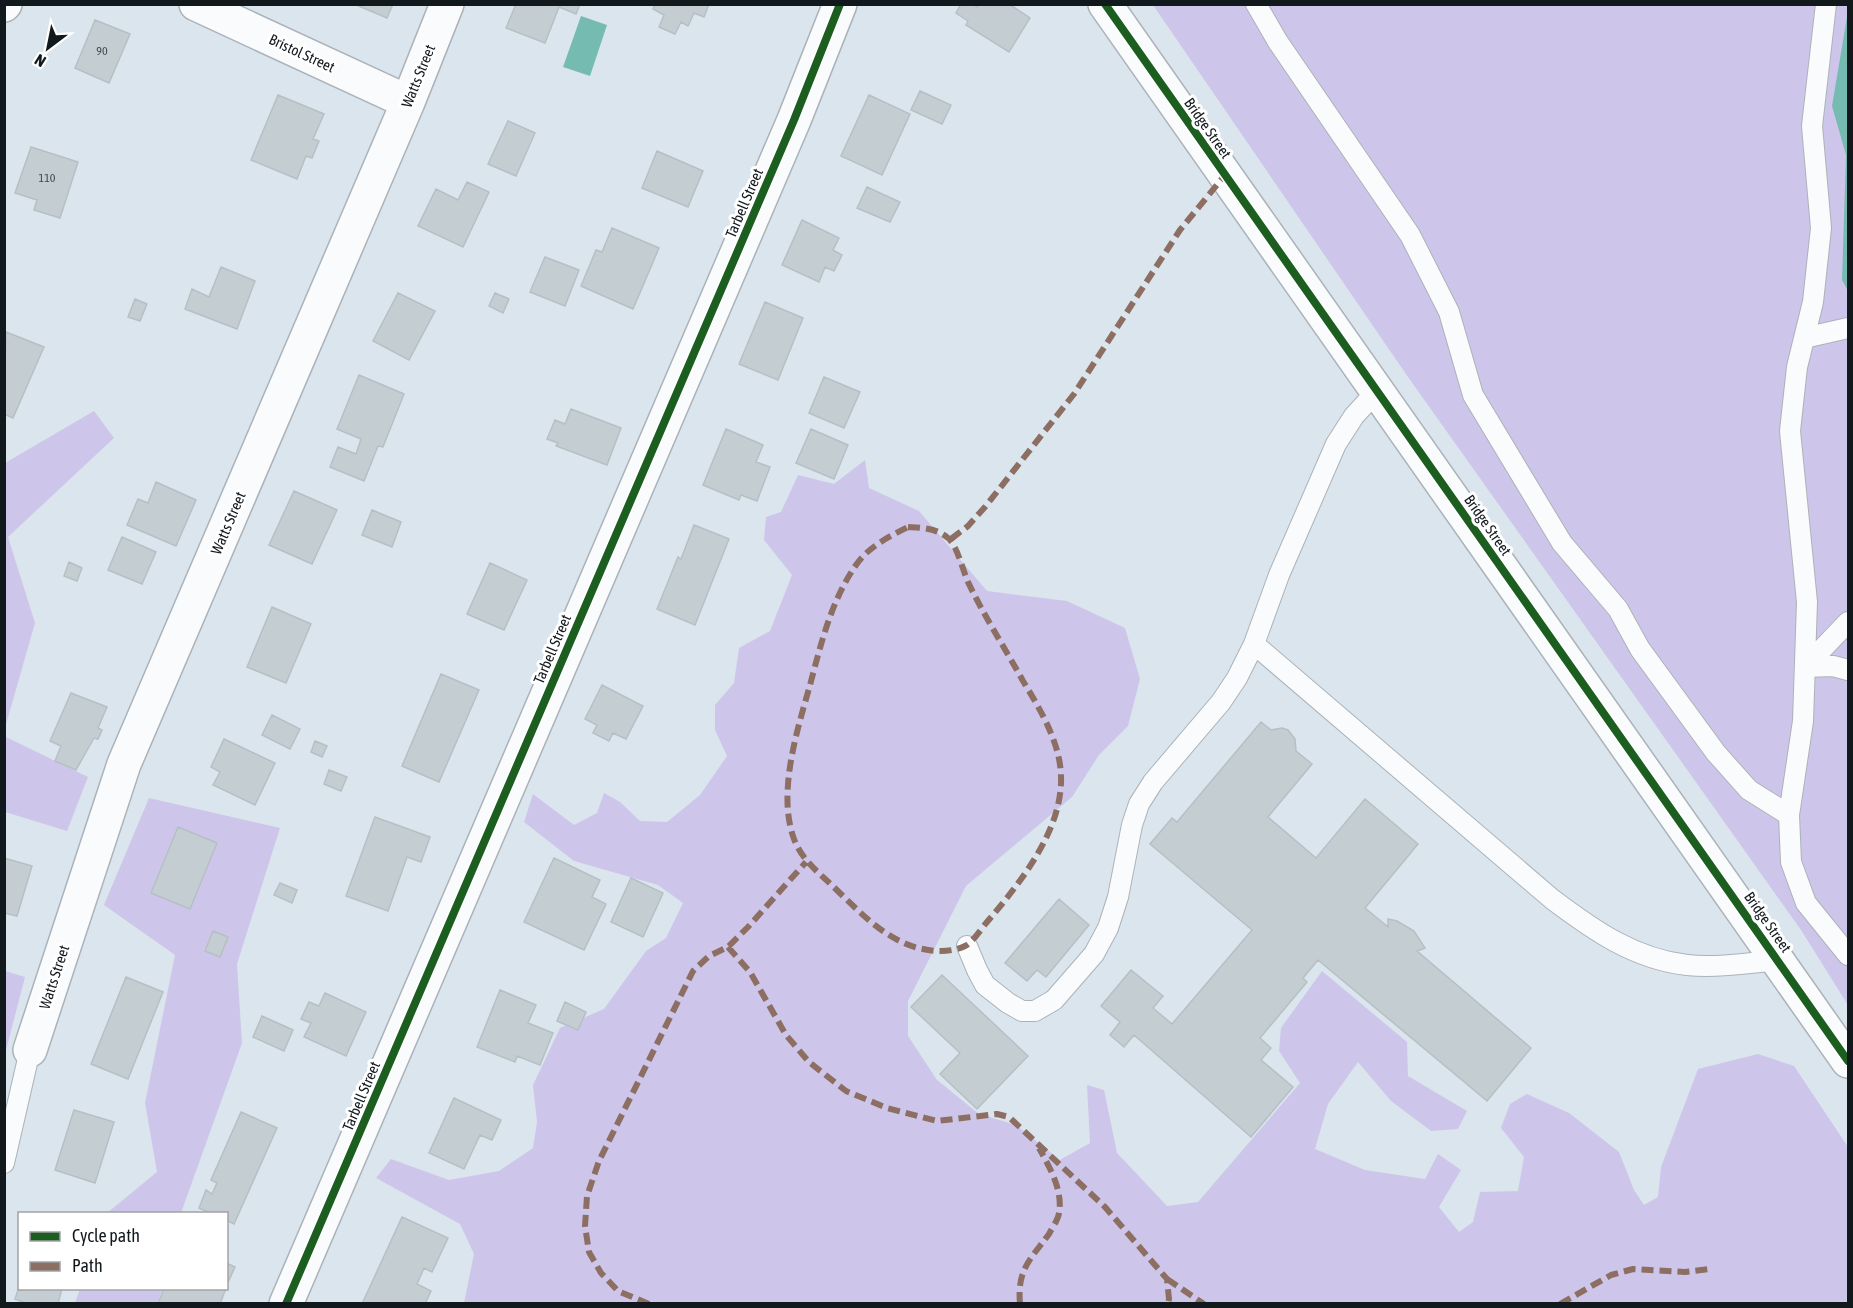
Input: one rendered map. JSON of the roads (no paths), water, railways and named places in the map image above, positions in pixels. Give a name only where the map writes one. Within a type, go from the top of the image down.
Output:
[{"type":"street","name":"Bristol Street","points":[[196,4],[408,102]]},
{"type":"street","name":"Watts Street","points":[[30,1050],[124,764],[408,102],[447,4]]},
{"type":"street","name":"Tarbell Street","points":[[286,1304],[789,131],[840,4]]},
{"type":"street","name":"Bridge Street","points":[[1105,4],[1848,1061]]},
{"type":"lane","points":[[1256,4],[1278,42],[1410,235],[1449,312],[1473,395],[1562,543],[1618,609],[1640,649],[1716,753],[1749,790],[1789,815]]},
{"type":"lane","points":[[1826,4],[1812,126],[1821,228],[1813,302],[1797,367],[1790,431],[1808,602],[1803,721],[1789,815],[1791,862],[1806,903],[1848,955]]},
{"type":"lane","points":[[1804,338],[1848,328]]},
{"type":"lane","points":[[967,946],[985,985],[1022,1011],[1035,1011],[1054,1000],[1094,954],[1108,928],[1118,897],[1132,825],[1139,804],[1153,782],[1221,702],[1237,678],[1254,644],[1280,575],[1336,444],[1354,416],[1377,391]]},
{"type":"lane","points":[[1805,667],[1848,622]]},
{"type":"lane","points":[[1254,644],[1552,899],[1591,928],[1623,946],[1656,959],[1688,965],[1728,965],[1779,960]]},
{"type":"lane","points":[[1805,667],[1833,666],[1848,670]]},
{"type":"lane","points":[[4,1163],[30,1050]]}]
